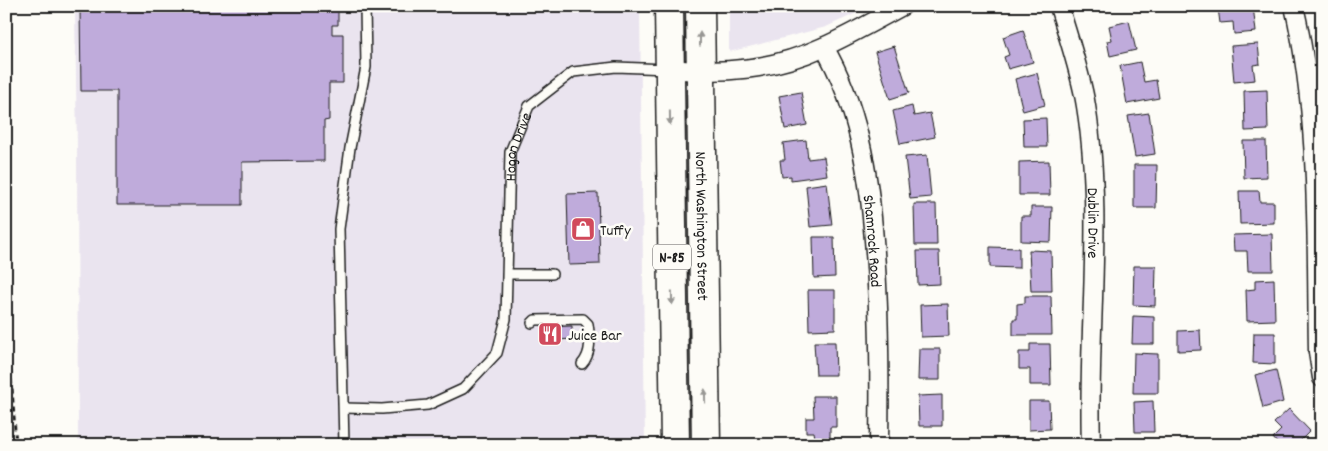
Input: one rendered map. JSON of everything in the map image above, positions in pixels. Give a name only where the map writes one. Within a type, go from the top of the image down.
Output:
[{"type":"main road","name":"North Washington Street","points":[[669,6],[675,445]]},
{"type":"main road","name":"North Washington Street","points":[[700,6],[706,445]]},
{"type":"street","name":"Hogan Drive","points":[[669,70],[700,72],[742,70],[799,57],[824,47],[902,6]]},
{"type":"street","name":"Dublin Drive","points":[[1059,6],[1086,105],[1092,169],[1094,235],[1091,445]]},
{"type":"street","points":[[1294,6],[1300,33],[1313,122],[1318,352],[1322,378]]},
{"type":"street","name":"Shamrock Road","points":[[824,47],[845,89],[862,149],[871,201],[880,349],[879,445]]},
{"type":"lane","points":[[344,445],[339,229],[350,148],[366,67],[365,6]]},
{"type":"lane","name":"Hogan Drive","points":[[344,408],[382,409],[428,405],[464,388],[497,354],[506,320],[510,152],[529,106],[573,72],[616,67],[669,70]]},
{"type":"lane","points":[[508,274],[552,274]]},
{"type":"lane","points":[[532,323],[535,320],[583,320],[588,324],[590,339],[588,358],[582,364]]},
{"type":"path","points":[[6,344],[11,374],[16,445]]},
{"type":"shaded area","points":[[75,6],[640,6],[645,445],[78,445]]},
{"type":"shaded area","points":[[729,6],[872,6],[826,27],[729,52]]},
{"type":"building","points":[[80,6],[338,6],[338,25],[332,25],[332,34],[343,34],[343,83],[329,83],[329,120],[324,121],[324,161],[242,162],[242,205],[117,205],[117,91],[81,91]]},
{"type":"building","points":[[1253,6],[1256,32],[1234,34],[1233,22],[1220,23],[1218,8]]},
{"type":"building","points":[[1129,21],[1136,50],[1110,56],[1107,41],[1112,40],[1109,26]]},
{"type":"building","points":[[1023,30],[1033,62],[1008,69],[1004,57],[1009,55],[1003,37]]},
{"type":"building","points":[[1258,44],[1260,64],[1253,65],[1255,80],[1234,82],[1231,46]]},
{"type":"building","points":[[894,46],[909,93],[890,99],[875,52]]},
{"type":"building","points":[[1140,62],[1144,82],[1156,80],[1159,98],[1127,104],[1120,66]]},
{"type":"building","points":[[1037,73],[1045,105],[1023,111],[1015,79]]},
{"type":"building","points":[[1267,90],[1268,130],[1245,131],[1244,91]]},
{"type":"building","points":[[801,92],[807,125],[785,129],[779,96]]},
{"type":"building","points":[[912,106],[914,116],[930,113],[935,137],[900,144],[893,111]]},
{"type":"building","points":[[1149,113],[1155,154],[1135,157],[1128,116]]},
{"type":"building","points":[[1046,118],[1047,147],[1024,147],[1023,119]]},
{"type":"building","points":[[806,140],[808,159],[824,157],[827,175],[791,180],[791,176],[782,177],[780,160],[785,160],[783,143]]},
{"type":"building","points":[[1243,141],[1266,141],[1267,177],[1244,178]]},
{"type":"building","points":[[927,155],[931,197],[910,199],[905,157]]},
{"type":"building","points":[[1049,161],[1050,195],[1019,195],[1019,162]]},
{"type":"building","points":[[1134,165],[1157,165],[1156,208],[1134,208]]},
{"type":"building","points":[[827,183],[832,225],[810,227],[806,186]]},
{"type":"building","points":[[1239,191],[1259,191],[1260,202],[1274,202],[1274,223],[1240,224]]},
{"type":"building","name":"Tuffy","points":[[598,193],[600,264],[569,265],[567,194]]},
{"type":"building","points":[[914,204],[936,204],[937,245],[915,245]]},
{"type":"building","points":[[1031,207],[1052,207],[1051,242],[1021,241],[1021,216],[1031,216]]},
{"type":"building","points":[[1272,234],[1273,271],[1248,271],[1247,251],[1234,251],[1233,235]]},
{"type":"building","points":[[813,237],[834,237],[835,277],[814,278]]},
{"type":"building","points":[[990,247],[1019,248],[1019,268],[990,267]]},
{"type":"building","points":[[1029,250],[1051,251],[1052,291],[1031,291]]},
{"type":"building","points":[[917,251],[939,251],[940,284],[918,285]]},
{"type":"building","points":[[1134,266],[1156,266],[1155,306],[1133,305]]},
{"type":"building","points":[[1274,279],[1275,320],[1247,321],[1246,290],[1255,289],[1255,280]]},
{"type":"building","points":[[808,290],[835,290],[835,329],[809,330]]},
{"type":"building","points":[[1025,296],[1051,296],[1052,335],[1013,335],[1013,319],[1017,319],[1017,304],[1025,303]]},
{"type":"building","points":[[948,304],[949,336],[921,337],[920,305]]},
{"type":"building","points":[[1133,316],[1154,317],[1154,344],[1132,344]]},
{"type":"building","points":[[572,326],[572,339],[544,341],[543,327]]},
{"type":"building","points":[[1200,330],[1201,350],[1178,351],[1178,331]]},
{"type":"building","points":[[1254,333],[1275,333],[1275,364],[1253,363]]},
{"type":"building","points":[[814,342],[835,342],[836,375],[816,375]]},
{"type":"building","points":[[1030,344],[1050,344],[1051,385],[1030,385],[1030,369],[1019,369],[1019,352],[1030,352]]},
{"type":"building","points":[[919,349],[940,349],[940,380],[918,380]]},
{"type":"building","points":[[1134,353],[1158,354],[1158,393],[1133,393]]},
{"type":"building","points":[[1276,370],[1283,402],[1263,408],[1255,375]]},
{"type":"building","points":[[942,395],[942,426],[919,426],[918,396]]},
{"type":"building","points":[[813,396],[836,396],[836,427],[830,427],[830,438],[815,438],[814,432],[806,432],[806,418],[814,418]]},
{"type":"building","points":[[1029,401],[1049,401],[1050,429],[1029,430]]},
{"type":"building","points":[[1153,401],[1154,432],[1135,432],[1134,402]]},
{"type":"building","points":[[1289,409],[1310,431],[1296,445],[1279,445],[1273,438],[1281,430],[1274,423]]},
{"type":"building","points":[[1318,439],[1322,440],[1322,445],[1316,445]]},
{"type":"place","name":"Tuffy","points":[[583,229]]},
{"type":"place","name":"Juice Bar","points":[[550,334]]}]
